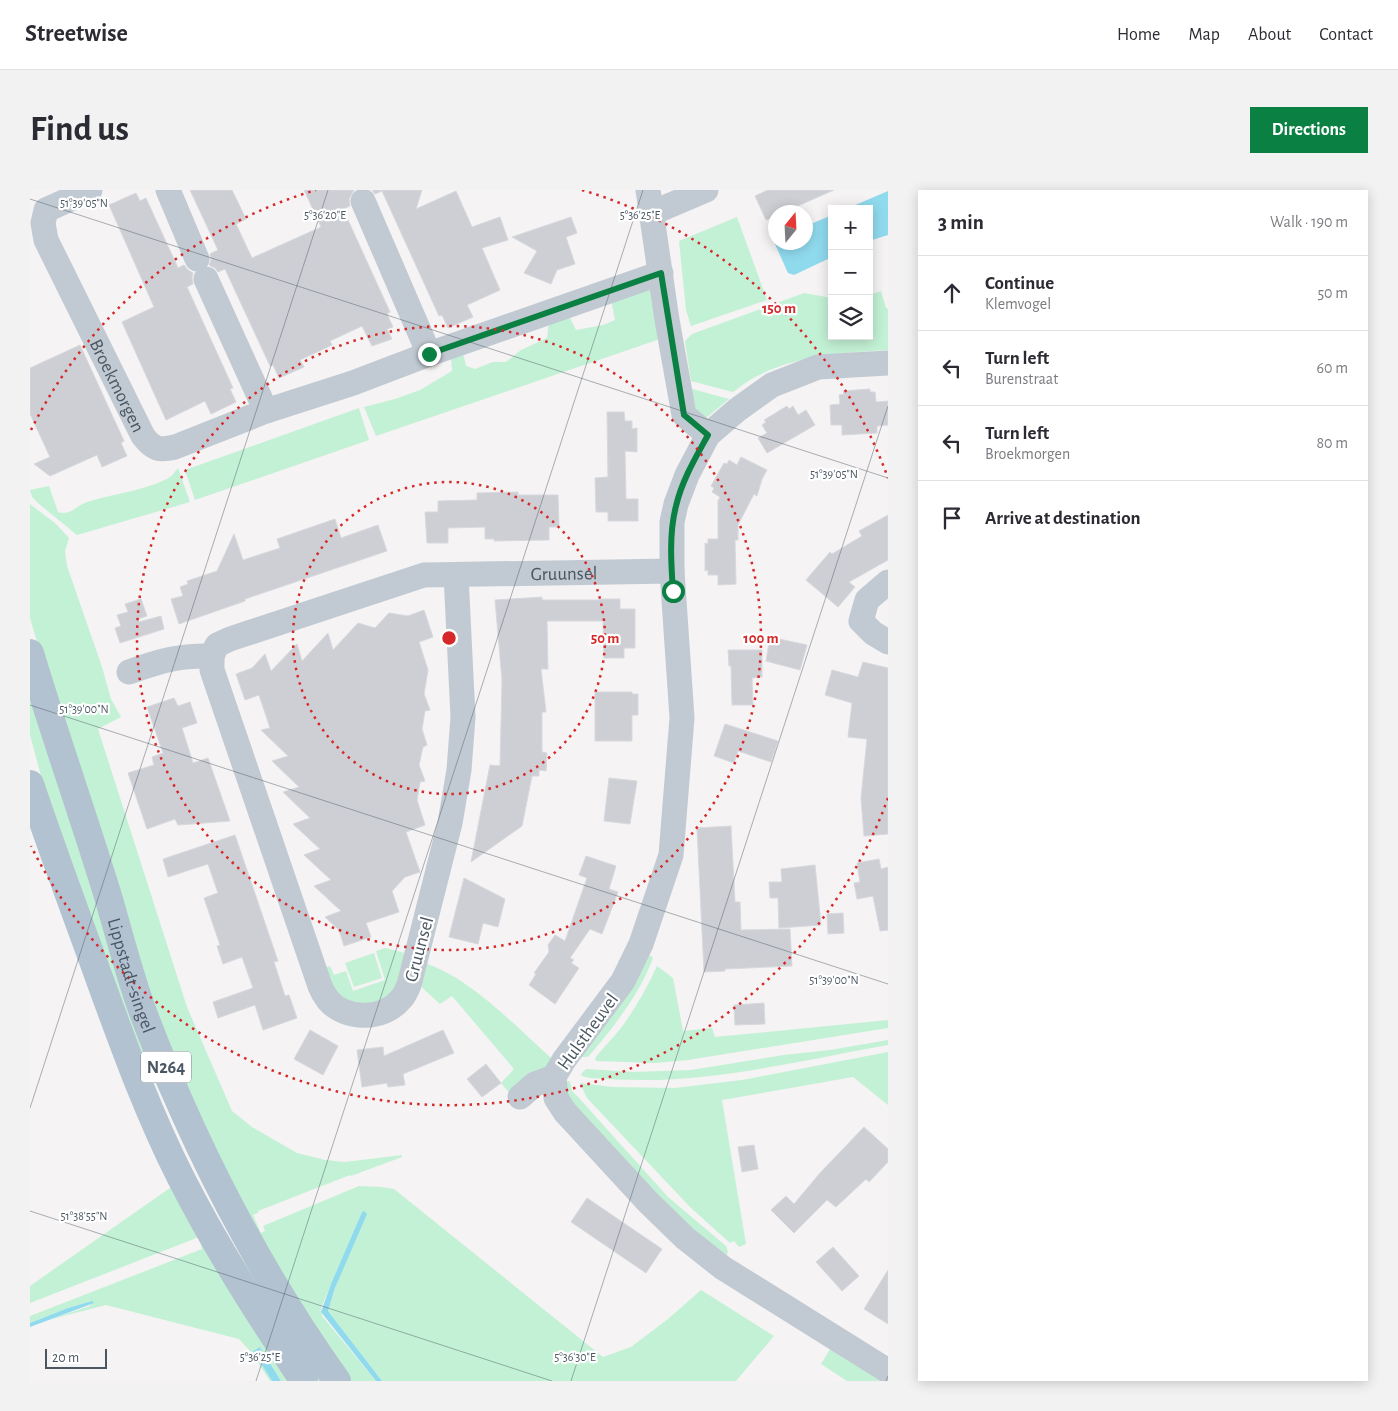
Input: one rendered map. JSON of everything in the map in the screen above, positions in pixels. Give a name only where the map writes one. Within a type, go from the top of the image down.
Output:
[{"type":"main road","name":"Lippstadt-singel","points":[[30,653],[107,893],[128,968],[144,1015],[188,1119],[264,1270],[307,1339],[338,1381]]},
{"type":"main road","name":"Lippstadt-singel","points":[[30,784],[142,1094],[181,1177],[209,1229],[250,1301],[304,1381]]},
{"type":"street","points":[[168,190],[266,411]]},
{"type":"street","points":[[706,190],[650,202],[684,415],[708,435],[736,410],[772,385],[818,367],[888,363]]},
{"type":"street","name":"Broekmorgen","points":[[76,193],[38,207],[46,240],[143,436],[150,444],[162,450],[175,448],[266,411],[353,383],[429,354],[661,273]]},
{"type":"street","points":[[363,201],[429,354]]},
{"type":"street","name":"Hulstheuvel","points":[[708,435],[687,475],[676,504],[672,522],[672,571],[682,718],[671,855],[641,944],[623,981],[564,1060],[554,1077],[556,1098],[565,1112],[648,1202],[685,1238],[723,1268],[888,1371]]},
{"type":"street","name":"Gruunsel","points":[[456,575],[464,717],[459,770],[450,823],[409,985],[401,999],[388,1009],[373,1015],[357,1015],[341,1010],[328,1000],[320,986],[212,670],[212,656],[217,646],[230,639],[424,575],[672,571]]},
{"type":"street","points":[[888,582],[867,600],[861,621],[873,633],[888,642]]},
{"type":"street","points":[[129,672],[165,660],[190,655],[212,656]]},
{"type":"street","points":[[520,1097],[535,1084],[554,1077]]},
{"type":"green space","points":[[737,217],[767,300],[691,326],[686,310],[679,241]]},
{"type":"green space","points":[[647,289],[652,291],[663,338],[376,436],[364,407],[420,390],[452,371],[451,357],[463,353],[466,366],[475,369],[493,362],[506,362],[521,350],[547,338],[549,321],[568,314],[576,330],[603,325],[615,320],[611,299]]},
{"type":"green space","points":[[881,291],[886,308],[888,309],[888,350],[827,355],[787,364],[767,371],[733,392],[691,381],[685,341],[692,334],[804,293],[828,297],[828,340],[873,340],[873,294]]},
{"type":"green space","points":[[685,387],[729,399],[706,418],[695,411]]},
{"type":"green space","points":[[359,408],[369,440],[195,500],[185,470]]},
{"type":"green space","points":[[178,468],[190,502],[77,535],[39,504],[32,497],[30,490],[49,486],[58,512],[66,513],[87,502],[162,481],[171,476]]},
{"type":"green space","points":[[30,504],[56,524],[69,538],[65,551],[67,566],[102,667],[111,699],[121,717],[98,729],[187,1007],[232,1111],[252,1127],[297,1153],[325,1160],[345,1162],[402,1155],[402,1157],[258,1211],[258,1213],[253,1215],[261,1233],[265,1231],[263,1226],[359,1186],[394,1189],[603,1357],[631,1347],[668,1319],[701,1290],[774,1336],[736,1381],[382,1381],[328,1311],[364,1211],[321,1308],[322,1316],[376,1381],[345,1381],[235,1203],[126,944],[30,618]]},
{"type":"green space","points":[[30,699],[77,820],[127,982],[331,1381],[310,1381],[273,1325],[231,1234],[187,1151],[138,1045],[48,802],[30,735]]},
{"type":"green space","points":[[385,948],[409,954],[400,987],[374,1007],[339,1000],[322,969],[330,966],[334,975],[346,971],[353,991],[385,980],[376,951]]},
{"type":"green space","points":[[374,953],[382,978],[354,987],[345,963]]},
{"type":"green space","points":[[646,956],[653,958],[641,985],[616,1022],[588,1057],[581,1057]]},
{"type":"green space","points":[[422,962],[440,969],[457,979],[491,1003],[551,1058],[546,1070],[512,1096],[501,1083],[514,1069],[452,996],[440,1004],[417,983]]},
{"type":"green space","points":[[657,966],[673,978],[685,1041],[684,1031],[712,1028],[715,1037],[888,1020],[888,1028],[688,1060],[655,1063],[596,1061],[595,1058],[621,1028],[631,1013]]},
{"type":"green space","points":[[888,1040],[888,1045],[760,1069],[701,1077],[630,1080],[590,1078],[581,1074],[586,1069],[634,1072],[691,1070]]},
{"type":"green space","points":[[888,1052],[888,1105],[853,1077],[722,1100],[746,1244],[739,1247],[734,1241],[730,1243],[690,1207],[587,1098],[580,1083],[612,1087],[675,1088],[742,1080]]},
{"type":"green space","points":[[570,1081],[572,1091],[668,1197],[726,1246],[728,1252],[726,1257],[714,1253],[570,1105],[563,1082]]},
{"type":"green space","points":[[177,1183],[296,1381],[281,1381],[260,1347],[253,1351],[272,1381],[270,1381],[251,1352],[239,1339],[106,1305],[48,1320],[90,1306],[92,1301],[30,1323],[30,1316],[202,1249],[199,1237],[30,1303],[30,1286]]},
{"type":"green space","points":[[832,1346],[888,1381],[847,1381],[821,1364]]},
{"type":"water","points":[[888,191],[888,235],[873,240],[873,205],[855,205]]},
{"type":"water","points":[[828,217],[828,259],[794,275],[788,273],[778,250],[813,250],[813,223]]},
{"type":"water","points":[[364,1211],[367,1214],[335,1288],[328,1311],[382,1381],[376,1381],[321,1312],[331,1284]]},
{"type":"water","points":[[92,1301],[94,1303],[30,1327],[30,1323]]},
{"type":"water","points":[[260,1347],[281,1381],[272,1381],[253,1351]]},
{"type":"building","points":[[190,190],[232,190],[246,219],[236,224],[252,258],[321,227],[304,190],[354,190],[349,199],[350,206],[343,209],[390,312],[387,314],[393,327],[387,329],[392,339],[372,346],[362,326],[330,341],[332,345],[300,360],[304,367],[279,378],[273,365],[270,366],[225,269],[218,272],[209,265],[211,260],[210,254],[218,250]]},
{"type":"building","points":[[372,190],[422,190],[416,209],[456,191],[472,227],[500,217],[508,240],[482,248],[500,290],[467,305],[473,317],[448,328],[442,315],[439,316],[382,191],[375,194]]},
{"type":"building","points":[[768,190],[834,190],[800,205],[768,205],[768,219],[766,220],[755,196]]},
{"type":"building","points":[[136,193],[140,201],[146,198],[178,268],[184,265],[193,273],[193,284],[187,287],[233,388],[230,389],[236,402],[211,414],[205,401],[166,420],[122,322],[154,307],[109,205]]},
{"type":"building","points":[[571,217],[577,233],[566,237],[575,264],[557,270],[551,284],[524,273],[537,251],[512,237]]},
{"type":"building","points":[[80,345],[124,441],[121,443],[127,456],[102,467],[97,455],[50,476],[34,464],[50,457],[30,414],[30,368]]},
{"type":"building","points":[[870,389],[870,392],[875,392],[876,402],[888,401],[888,425],[877,426],[877,433],[842,435],[842,425],[831,425],[830,405],[840,404],[839,395],[844,394],[843,391]]},
{"type":"building","points":[[787,406],[789,409],[793,406],[798,415],[806,410],[815,425],[767,453],[758,438],[767,433],[762,425],[766,422],[764,420]]},
{"type":"building","points":[[607,412],[624,412],[625,421],[632,421],[632,429],[637,428],[637,452],[625,451],[626,499],[638,499],[638,521],[608,521],[608,512],[596,512],[595,478],[608,477]]},
{"type":"building","points":[[741,457],[767,470],[757,496],[754,494],[738,525],[738,540],[735,540],[736,584],[718,585],[718,575],[708,575],[708,570],[705,571],[705,543],[708,544],[708,539],[718,539],[718,501],[720,497],[712,492],[714,488],[711,486],[724,463],[727,464],[729,460],[737,465]]},
{"type":"building","points":[[518,492],[518,495],[558,495],[559,527],[549,527],[549,540],[494,541],[494,539],[485,539],[485,527],[448,528],[448,543],[427,543],[425,512],[438,512],[438,501],[477,500],[477,493]]},
{"type":"building","points":[[888,515],[888,560],[849,582],[855,587],[838,607],[806,580],[830,552],[832,554],[862,536],[859,531]]},
{"type":"building","points":[[335,519],[341,538],[378,525],[387,551],[245,599],[245,601],[179,624],[171,599],[183,596],[180,587],[188,584],[187,581],[217,571],[234,534],[243,560],[280,548],[277,539]]},
{"type":"building","points":[[542,597],[542,600],[620,599],[620,609],[635,609],[635,648],[624,648],[624,658],[604,658],[603,621],[547,621],[548,669],[541,669],[546,712],[542,712],[542,752],[547,753],[546,771],[539,770],[539,776],[532,776],[522,826],[471,862],[490,765],[500,766],[502,680],[495,600]]},
{"type":"building","points":[[141,599],[147,616],[138,619],[139,622],[161,616],[164,629],[120,643],[115,628],[121,626],[117,615],[128,612],[125,604]]},
{"type":"building","points":[[424,610],[433,637],[419,642],[428,670],[424,694],[430,710],[425,711],[422,729],[427,745],[423,747],[419,765],[425,781],[420,782],[417,800],[425,825],[406,832],[420,872],[405,877],[392,891],[399,912],[366,923],[371,937],[344,946],[339,930],[325,917],[341,911],[314,886],[331,880],[304,855],[320,849],[293,824],[310,818],[283,792],[299,787],[272,761],[288,756],[261,730],[270,728],[259,695],[245,700],[236,674],[252,668],[265,654],[271,671],[297,644],[302,661],[328,633],[333,650],[358,623],[375,628],[389,613],[408,616]]},
{"type":"building","points":[[770,637],[807,645],[800,670],[766,661]]},
{"type":"building","points":[[728,650],[762,650],[762,677],[752,678],[753,705],[732,705],[731,666],[729,666]]},
{"type":"building","points":[[863,662],[888,668],[888,834],[864,836],[861,798],[867,739],[848,737],[852,703],[825,695],[832,670],[858,677]]},
{"type":"building","points":[[595,692],[632,692],[632,694],[638,694],[638,715],[632,715],[632,741],[595,741]]},
{"type":"building","points":[[174,698],[178,706],[190,702],[197,723],[182,728],[193,763],[208,758],[230,821],[178,825],[175,819],[147,829],[128,773],[154,765],[152,757],[163,753],[147,707]]},
{"type":"building","points":[[725,724],[778,741],[771,762],[738,751],[734,763],[714,756]]},
{"type":"building","points":[[609,778],[637,781],[630,824],[604,821]]},
{"type":"building","points":[[731,826],[735,902],[740,902],[741,930],[790,929],[792,966],[725,969],[725,971],[704,972],[697,828]]},
{"type":"building","points":[[235,835],[278,961],[274,962],[285,996],[289,995],[297,1018],[263,1030],[255,1005],[218,1018],[213,1002],[253,988],[242,957],[223,964],[217,946],[220,945],[204,898],[218,893],[208,864],[168,877],[163,859]]},
{"type":"building","points":[[586,856],[616,866],[609,889],[618,892],[602,934],[590,929],[570,958],[574,960],[571,963],[579,968],[555,1004],[529,985],[536,974],[534,973],[549,952],[548,945],[555,935],[565,941],[587,878],[579,875]]},
{"type":"building","points":[[879,859],[881,869],[888,867],[888,930],[880,931],[873,896],[857,899],[854,883],[860,882],[857,863]]},
{"type":"building","points":[[815,865],[821,925],[779,928],[778,898],[770,898],[769,882],[782,882],[781,869]]},
{"type":"building","points":[[464,878],[505,899],[498,927],[483,923],[478,944],[449,937]]},
{"type":"building","points":[[843,913],[844,933],[828,934],[827,914]]},
{"type":"building","points":[[764,1003],[765,1024],[735,1025],[734,1005]]},
{"type":"building","points":[[310,1030],[338,1046],[323,1075],[294,1059]]},
{"type":"building","points":[[443,1030],[454,1053],[403,1074],[405,1085],[388,1087],[387,1083],[362,1087],[357,1050],[383,1047],[384,1056]]},
{"type":"building","points":[[486,1064],[501,1083],[482,1097],[467,1079]]},
{"type":"building","points":[[864,1127],[888,1149],[888,1162],[869,1182],[866,1179],[836,1207],[827,1200],[794,1233],[771,1210],[786,1196],[794,1204],[820,1173]]},
{"type":"building","points":[[754,1145],[758,1169],[742,1172],[738,1147]]},
{"type":"building","points":[[587,1198],[662,1249],[646,1273],[571,1222]]},
{"type":"building","points":[[833,1247],[859,1276],[842,1291],[816,1262]]},
{"type":"building","points":[[888,1270],[888,1324],[864,1309]]},
{"type":"route","points":[[429,354],[661,273],[667,320],[684,415],[708,435],[687,475],[676,504],[672,522],[673,591]]}]
